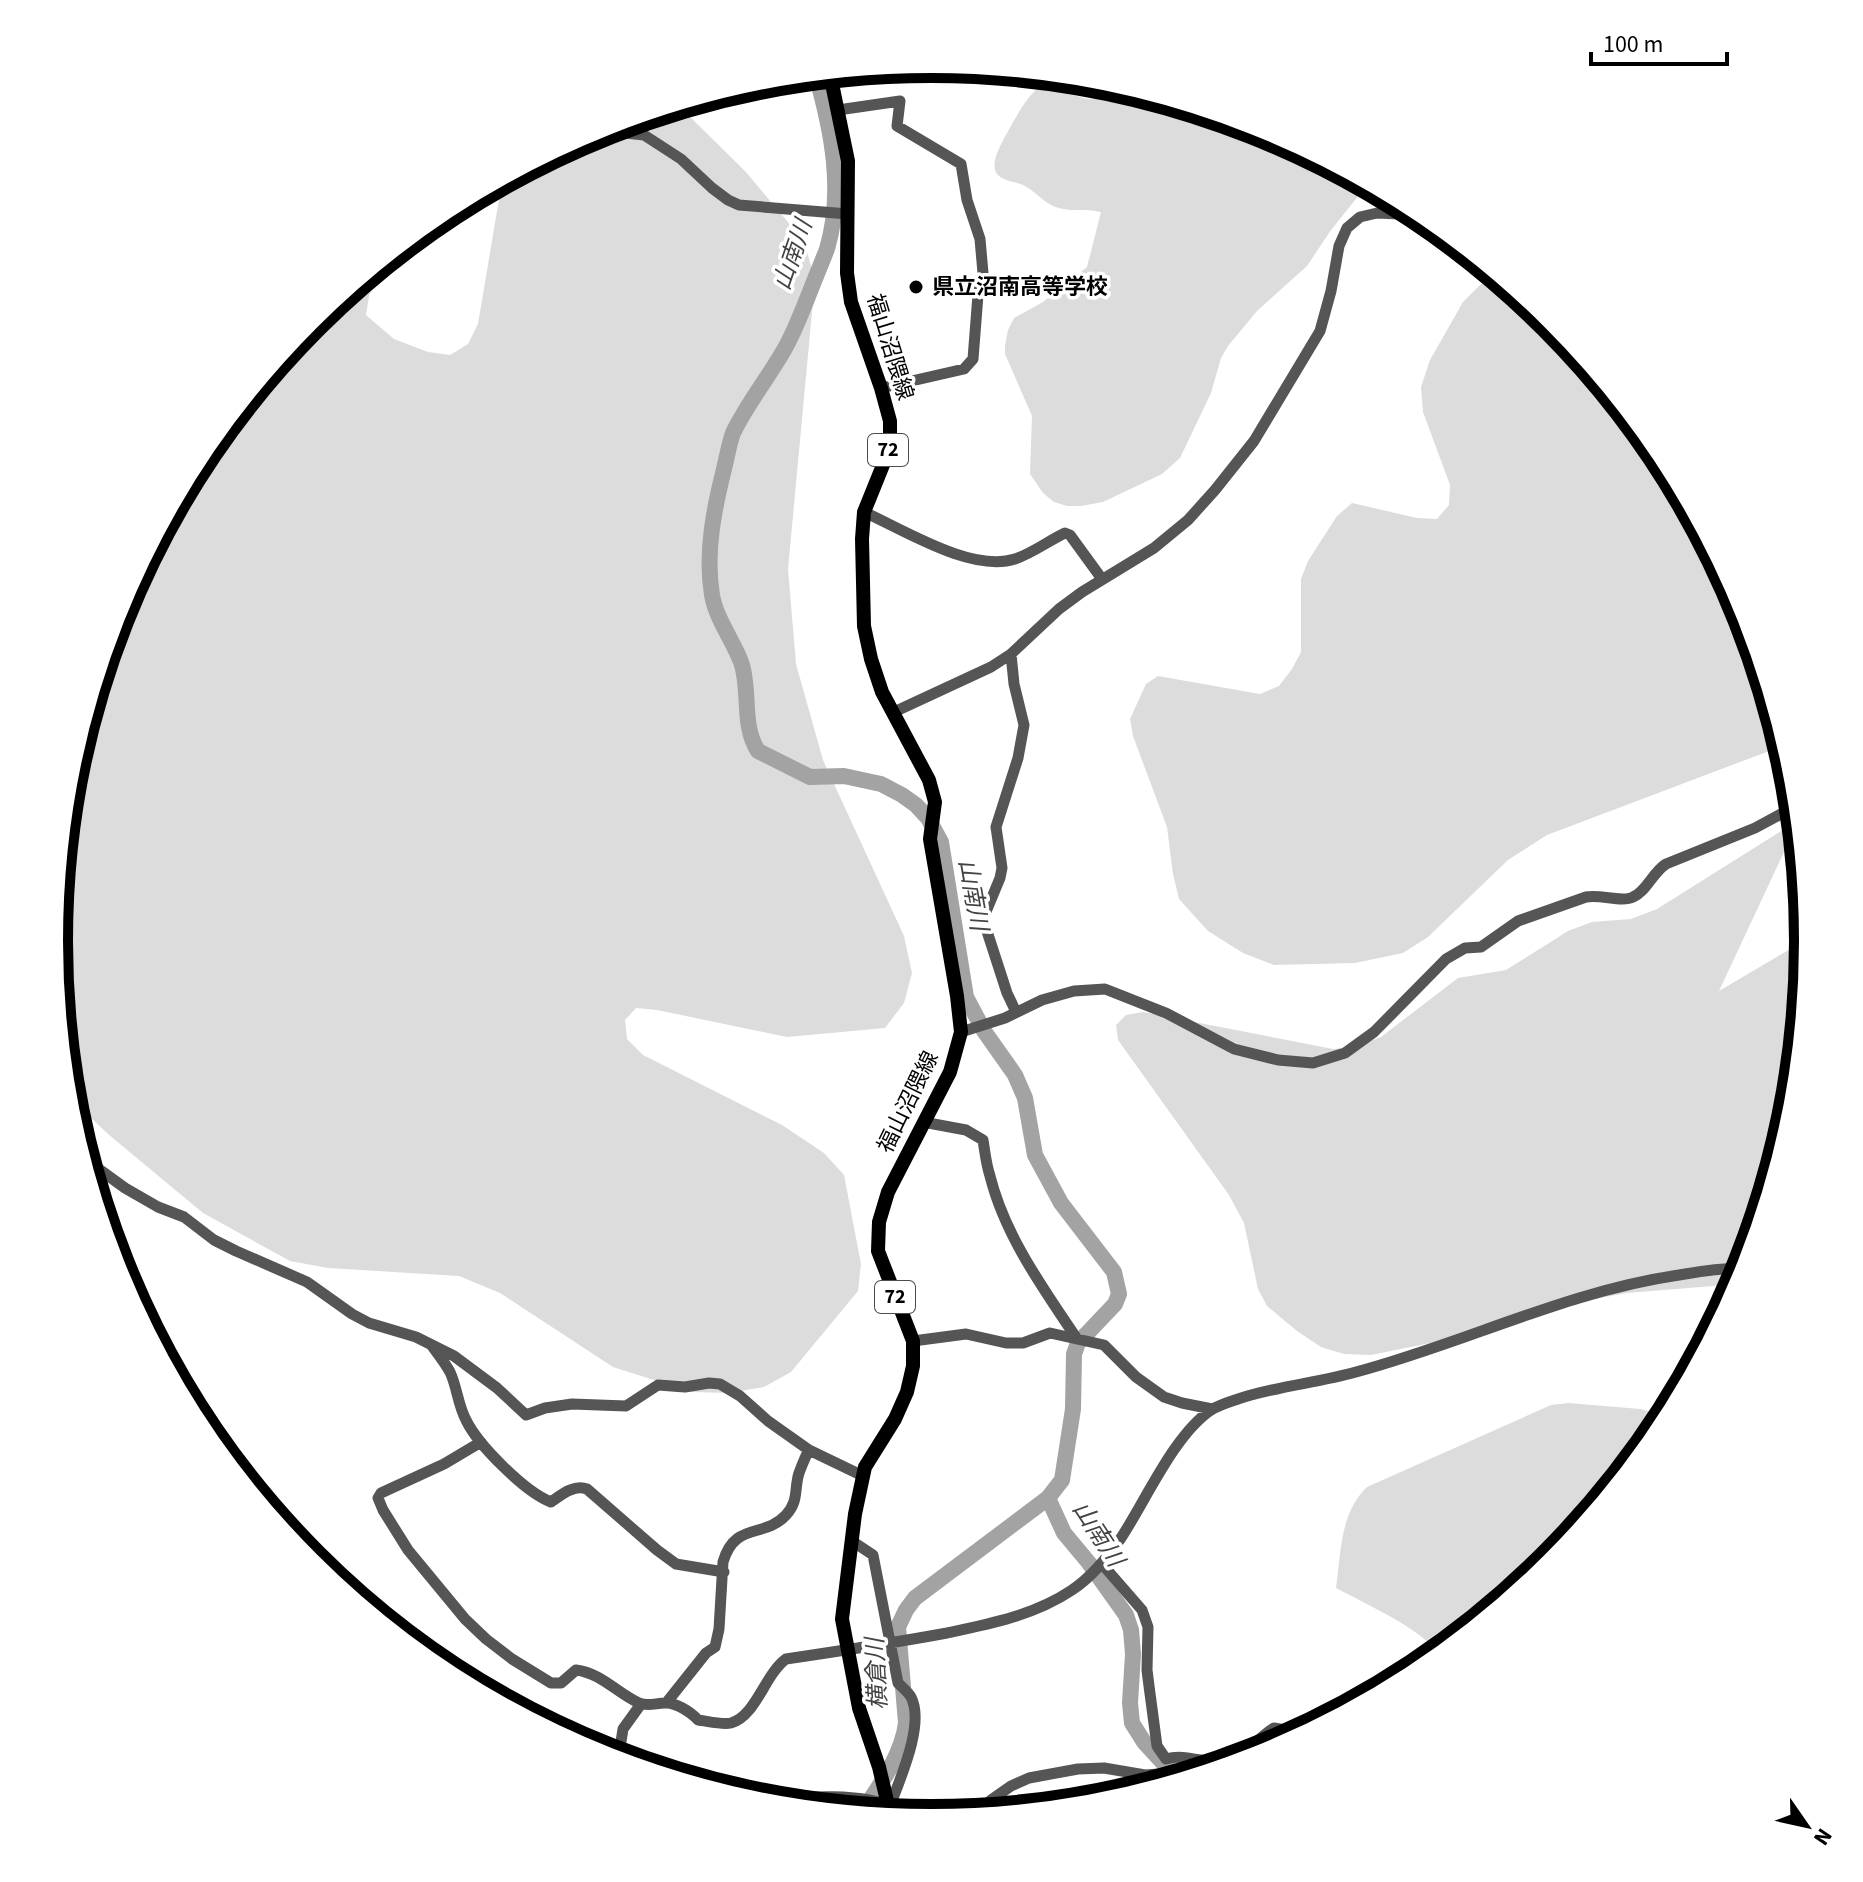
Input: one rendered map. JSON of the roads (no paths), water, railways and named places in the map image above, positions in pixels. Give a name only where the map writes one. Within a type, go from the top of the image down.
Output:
[{"type":"main road","name":"福山沼隈線","points":[[832,84],[848,161],[845,214],[851,302],[890,421],[890,442],[864,512],[864,626],[882,692],[929,780],[935,802],[932,851],[961,1032],[950,1072],[888,1192],[879,1222],[878,1251],[913,1341],[913,1366],[907,1392],[895,1419],[865,1467],[855,1514],[842,1619],[859,1708],[879,1767],[881,1802]]},
{"type":"street","points":[[838,110],[900,101],[897,126],[961,164],[967,200],[980,239],[983,273],[973,359],[964,369],[881,388]]},
{"type":"street","points":[[627,133],[644,135],[681,159],[712,188],[739,205],[845,214]]},
{"type":"street","points":[[894,712],[991,667],[1011,654],[1059,609],[1154,548],[1188,520],[1254,441],[1320,331],[1339,246],[1347,228],[1360,217],[1377,213],[1396,214]]},
{"type":"street","points":[[864,512],[926,542],[975,560],[1002,562],[1017,558],[1065,533],[1070,535],[1102,579]]},
{"type":"street","points":[[1011,654],[1014,684],[1024,725],[1018,758],[996,827],[1002,868],[1000,878],[983,919],[1016,1012]]},
{"type":"street","points":[[961,1032],[1005,1018],[1042,1000],[1074,991],[1105,989],[1166,1013],[1234,1049],[1278,1060],[1313,1063],[1345,1053],[1374,1032],[1446,959],[1465,948],[1481,947],[1518,921],[1586,897],[1631,898],[1666,864],[1755,828],[1785,812]]},
{"type":"street","points":[[923,1122],[966,1130],[983,1140],[989,1176],[1015,1239],[1039,1284],[1077,1339]]},
{"type":"street","points":[[98,1169],[158,1207],[184,1217],[214,1240],[307,1282],[369,1323],[430,1342],[486,1380],[526,1415],[572,1404],[626,1406],[658,1385],[685,1387],[720,1384],[809,1450],[863,1476]]},
{"type":"street","points":[[667,1702],[693,1714],[698,1720],[730,1723],[746,1714],[777,1666],[786,1659],[891,1644],[992,1624],[1042,1607],[1072,1590],[1102,1564],[1183,1437],[1212,1409],[1225,1403],[1261,1391],[1400,1360],[1575,1298],[1626,1284],[1730,1268]]},
{"type":"street","points":[[913,1341],[966,1334],[1006,1343],[1023,1343],[1050,1333],[1104,1345],[1136,1377],[1164,1397],[1212,1409]]},
{"type":"street","points":[[430,1342],[449,1370],[466,1421],[481,1442],[509,1471],[546,1501],[551,1502],[581,1487],[587,1489],[676,1564],[724,1572]]},
{"type":"street","points":[[481,1442],[444,1464],[381,1493],[378,1498],[383,1510],[408,1550],[465,1619],[512,1659],[551,1683],[561,1683],[576,1670],[588,1671],[641,1704],[655,1705],[667,1702],[706,1653],[715,1647],[725,1554],[735,1539],[780,1520],[788,1512],[796,1499],[798,1476],[809,1450]]},
{"type":"street","points":[[852,1541],[873,1555],[898,1683],[910,1695],[914,1713],[911,1741],[891,1803]]},
{"type":"street","points":[[1102,1564],[1142,1610],[1148,1627],[1147,1670],[1157,1746],[1166,1759],[1164,1772]]},
{"type":"street","points":[[620,1746],[623,1729],[641,1704]]},
{"type":"street","points":[[1258,1740],[1274,1728],[1282,1729]]},
{"type":"street","points":[[1166,1759],[1192,1757],[1206,1760]]},
{"type":"street","points":[[988,1803],[1011,1786],[1029,1778],[1078,1769],[1104,1768],[1151,1776]]},
{"type":"street","points":[[821,1797],[881,1802]]},
{"type":"waterway","name":"山南川","points":[[819,85],[834,161],[832,227],[827,249],[792,335],[733,433],[712,531],[710,579],[714,604],[741,662],[750,730],[758,751],[810,777],[844,776],[881,784],[916,805],[928,818],[941,842],[966,997],[984,1031],[1015,1075],[1025,1098],[1035,1155],[1061,1203],[1114,1272],[1119,1294],[1115,1304],[1078,1343],[1074,1354],[1073,1409],[1062,1480],[1048,1498],[915,1598],[906,1610],[898,1627],[906,1723],[904,1735],[889,1769],[868,1802]]},
{"type":"waterway","name":"山南川","points":[[1048,1498],[1064,1533],[1126,1615],[1133,1654],[1132,1723],[1144,1742],[1170,1770]]},
{"type":"place","name":"県立沼南高等学校","points":[[916,287]]},
{"type":"water label","name":"横倉川","points":[[877,1674]]}]
